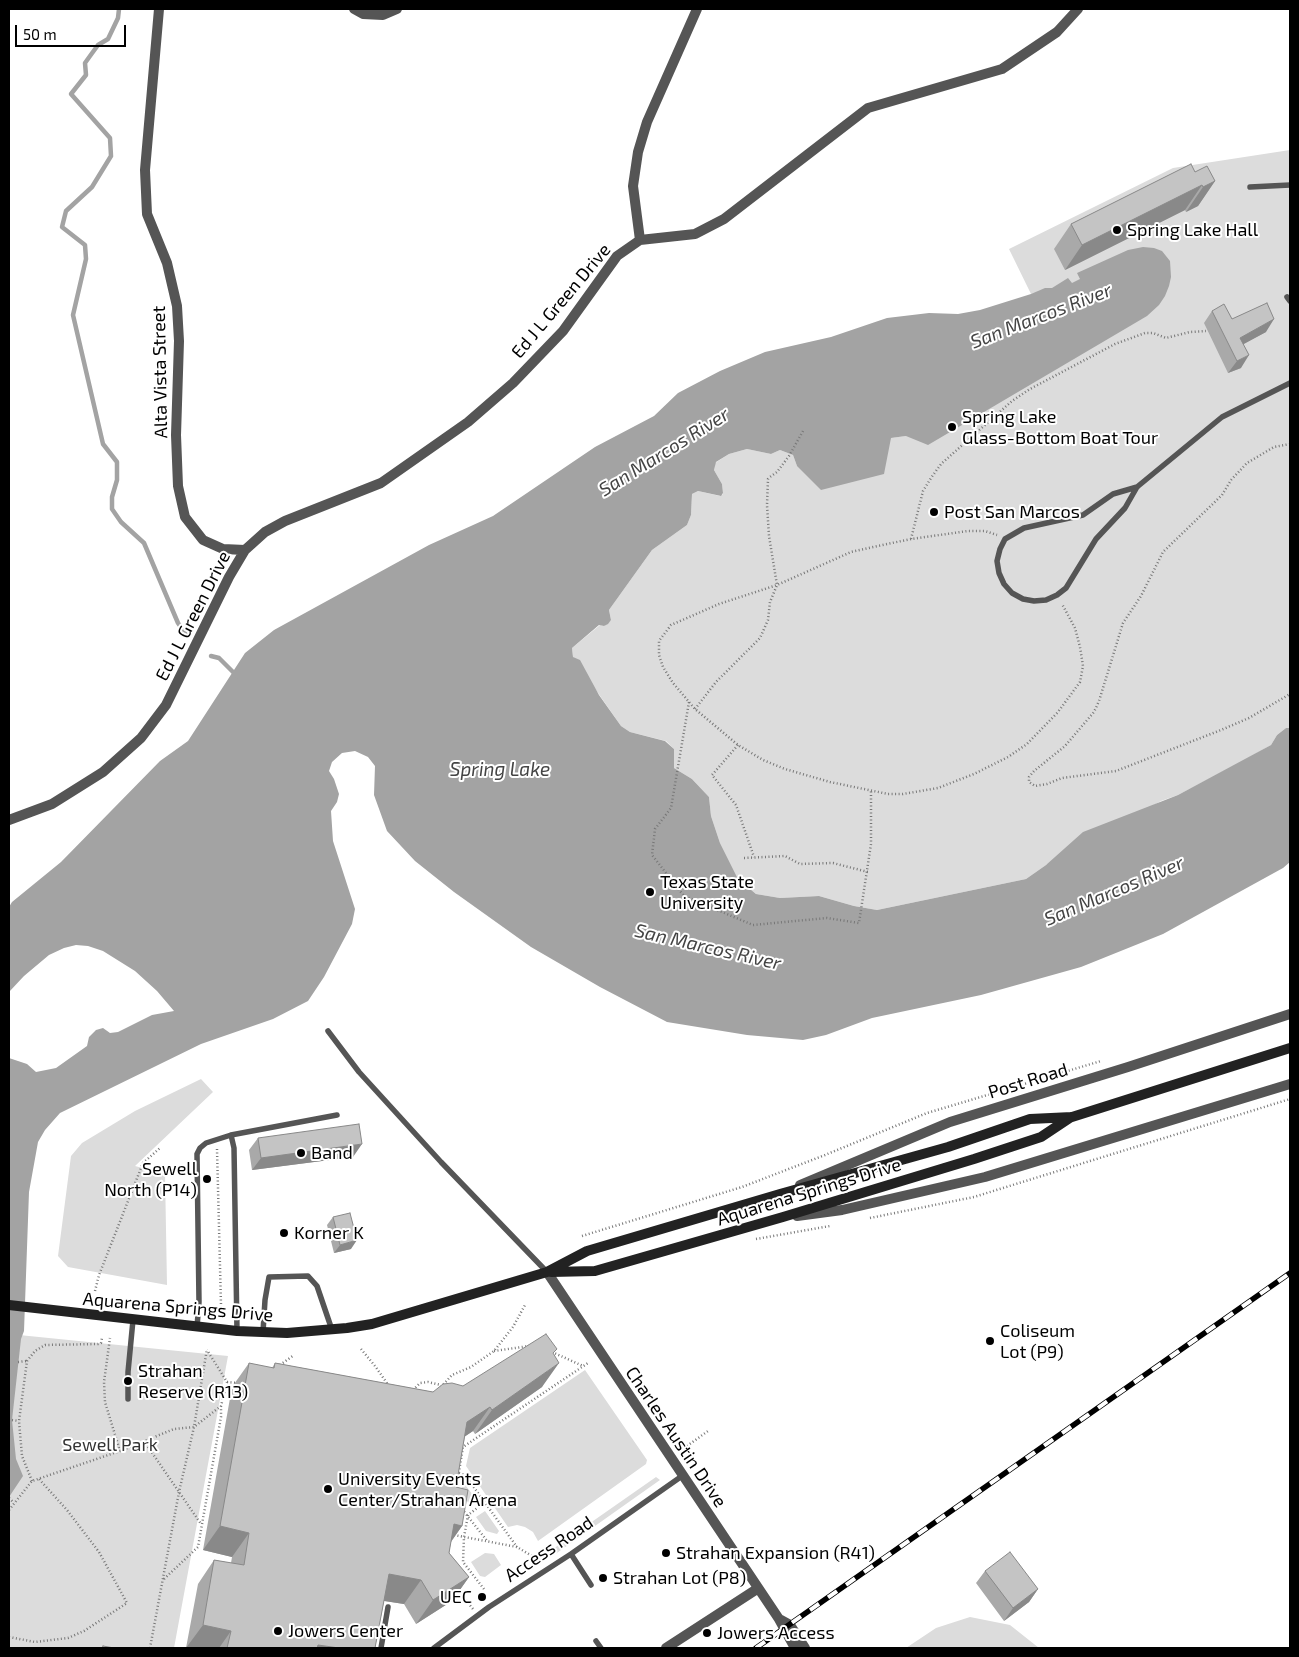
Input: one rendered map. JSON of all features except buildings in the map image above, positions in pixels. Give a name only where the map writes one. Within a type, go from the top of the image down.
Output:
[{"type":"main road","name":"Aquarena Springs Drive","points":[[9,1305],[237,1331],[287,1333],[332,1330],[372,1324],[548,1272],[587,1251],[780,1194],[948,1148],[1030,1119],[1072,1117],[1290,1048]]},
{"type":"main road","name":"Aquarena Springs Drive","points":[[548,1272],[595,1271],[783,1217],[1041,1137],[1072,1117]]},
{"type":"street","name":"Alta Vista Street","points":[[159,9],[145,170],[148,214],[167,263],[177,306],[179,341],[176,434],[178,486],[185,517],[203,540],[223,549],[245,550]]},
{"type":"street","points":[[354,9],[363,14],[383,15],[397,9]]},
{"type":"street","points":[[640,240],[633,186],[638,152],[647,122],[697,9]]},
{"type":"street","name":"Ed J L Green Drive","points":[[9,820],[52,804],[103,772],[141,738],[166,704],[229,577],[245,550],[265,532],[285,521],[381,482],[468,422],[513,383],[563,331],[617,256],[640,240],[695,234],[724,220],[868,108],[1002,69],[1057,32],[1078,9]]},
{"type":"street","name":"Post Road","points":[[780,1194],[950,1122],[1290,1014]]},
{"type":"street","points":[[783,1217],[842,1210],[984,1177],[1290,1084]]},
{"type":"street","name":"Charles Austin Drive","points":[[548,1272],[778,1619],[795,1648]]},
{"type":"street","points":[[666,1648],[757,1589]]},
{"type":"street","name":"Charles Austin Drive","points":[[778,1619],[790,1625],[805,1648]]},
{"type":"lane","points":[[1250,187],[1290,185]]},
{"type":"lane","points":[[1137,487],[1112,494],[1083,515],[1024,528],[1006,539],[1000,549],[997,561],[999,573],[1004,584],[1012,593],[1022,599],[1046,600],[1057,595],[1066,588],[1096,539],[1125,508],[1137,487],[1222,417],[1290,382]]},
{"type":"lane","points":[[328,1031],[359,1072],[435,1155],[548,1272]]},
{"type":"lane","points":[[197,1327],[199,1302],[197,1154],[200,1148],[206,1143],[231,1135],[337,1115]]},
{"type":"lane","points":[[231,1135],[234,1148],[237,1331]]},
{"type":"lane","points":[[263,1332],[265,1300],[270,1277],[308,1276],[317,1286],[332,1330]]},
{"type":"lane","points":[[128,1399],[128,1372],[133,1320]]},
{"type":"lane","name":"Access Road","points":[[434,1648],[478,1615],[571,1554],[682,1476]]},
{"type":"lane","points":[[571,1554],[591,1585]]},
{"type":"lane","points":[[381,1648],[388,1607]]},
{"type":"lane","points":[[596,1641],[601,1648]]},
{"type":"path","points":[[911,539],[923,490],[931,478],[942,464],[1012,401],[1115,344],[1145,334],[1153,333],[1166,338],[1206,330]]},
{"type":"path","points":[[695,710],[716,682],[760,638],[768,620],[770,602],[777,585],[769,536],[768,479],[777,472],[789,456],[803,431]]},
{"type":"path","points":[[1290,444],[1274,447],[1247,463],[1231,480],[1222,495],[1164,552],[1141,596],[1123,623],[1094,712],[1065,746],[1034,771],[1029,777],[1028,782],[1035,786],[1048,784],[1062,778],[1116,771],[1249,718],[1290,694]]},
{"type":"path","points":[[1006,539],[985,531],[953,533],[911,539],[851,552],[777,585],[719,604],[671,625],[659,641],[659,655],[663,667],[695,710],[738,745],[763,760],[785,769],[830,782],[871,791],[888,794],[919,792],[938,788],[974,774],[1008,757],[1027,744],[1058,712],[1080,682],[1083,666],[1075,628],[1057,595]]},
{"type":"path","points":[[689,702],[671,808],[655,829],[652,855],[684,896],[753,926],[827,918],[859,923],[871,844],[871,791]]},
{"type":"path","points":[[738,745],[712,775],[736,805],[754,857]]},
{"type":"path","points":[[744,858],[785,856],[800,864],[833,864],[868,872]]},
{"type":"path","points":[[215,1140],[218,1154],[221,1305]]},
{"type":"path","points":[[95,1291],[99,1275],[143,1163],[160,1148]]},
{"type":"path","points":[[441,1395],[441,1385],[452,1375],[471,1367],[494,1351],[513,1326],[525,1305]]},
{"type":"path","points":[[32,1481],[22,1456],[19,1421],[27,1361],[35,1351],[45,1345],[98,1344],[101,1343],[102,1338]]},
{"type":"path","points":[[110,1338],[104,1382],[105,1402],[120,1451]]},
{"type":"path","points":[[494,1351],[530,1346]]},
{"type":"path","points":[[150,1648],[162,1580],[179,1492],[194,1427],[207,1349],[227,1382],[221,1406],[221,1417],[198,1547],[162,1580]]},
{"type":"path","points":[[361,1349],[376,1366],[389,1387]]},
{"type":"path","points":[[545,1350],[561,1355],[583,1366]]},
{"type":"path","points":[[279,1366],[294,1354]]},
{"type":"path","points":[[18,1362],[27,1361]]},
{"type":"path","points":[[455,1491],[463,1447],[588,1363]]},
{"type":"path","points":[[227,1382],[242,1384]]},
{"type":"path","points":[[411,1398],[413,1390],[420,1383],[428,1382],[441,1385]]},
{"type":"path","points":[[9,1510],[32,1481],[120,1451],[174,1429],[194,1427],[221,1406]]},
{"type":"path","points":[[12,1420],[19,1421]]},
{"type":"path","points":[[687,1446],[708,1431]]},
{"type":"path","points":[[144,1441],[202,1525]]},
{"type":"path","points":[[459,1473],[465,1475],[517,1547]]},
{"type":"path","points":[[9,1637],[35,1642],[68,1638],[84,1631],[127,1603],[99,1552],[67,1510],[39,1479]]},
{"type":"path","points":[[9,1498],[14,1503]]},
{"type":"path","points":[[484,1503],[468,1515],[464,1537],[463,1562],[484,1589]]},
{"type":"path","points":[[458,1505],[488,1542]]},
{"type":"path","points":[[448,1534],[517,1547],[532,1556]]},
{"type":"path","points":[[456,1588],[478,1615]]},
{"type":"green space","points":[[1290,150],[1290,728],[1286,728],[1277,735],[1271,745],[1178,795],[1161,801],[1046,865],[1026,879],[877,910],[854,906],[819,896],[780,898],[756,894],[738,879],[720,843],[711,816],[709,797],[692,779],[674,768],[674,749],[666,741],[630,732],[621,726],[573,657],[572,648],[600,625],[604,626],[611,620],[609,610],[652,550],[687,525],[691,515],[692,494],[698,491],[720,496],[723,494],[722,484],[714,470],[715,463],[729,454],[747,449],[771,454],[780,450],[793,455],[797,466],[891,438],[906,436],[1031,294],[1009,249],[1173,168]]},
{"type":"green space","points":[[201,1079],[213,1092],[135,1166],[165,1174],[167,1285],[68,1267],[58,1256],[71,1156],[82,1143],[135,1111]]},
{"type":"green space","name":"Sewell Park","points":[[9,1334],[228,1356],[174,1648],[9,1648]]},
{"type":"green space","points":[[585,1370],[647,1460],[646,1464],[538,1541],[533,1532],[525,1527],[517,1525],[508,1527],[466,1466],[470,1448]]},
{"type":"green space","points":[[656,1477],[660,1480],[554,1555],[552,1553],[553,1549]]},
{"type":"green space","points":[[463,1482],[476,1499],[469,1503],[460,1494]]},
{"type":"green space","points":[[485,1511],[499,1531],[497,1534],[486,1531],[476,1517]]},
{"type":"green space","points":[[485,1553],[494,1554],[501,1565],[485,1577],[480,1576],[471,1562]]},
{"type":"green space","points":[[970,1617],[1010,1625],[1039,1648],[906,1648],[936,1628]]},
{"type":"water","name":"Spring Lake","points":[[1143,247],[1162,251],[1170,261],[1171,277],[1165,296],[1159,305],[1147,316],[928,445],[906,436],[891,438],[884,474],[821,490],[797,466],[793,455],[780,450],[771,454],[747,449],[729,454],[716,462],[714,470],[722,484],[723,493],[721,496],[698,491],[692,494],[691,515],[687,525],[652,550],[609,610],[611,620],[604,626],[599,625],[572,648],[573,657],[580,660],[599,695],[621,726],[630,732],[665,741],[674,749],[674,768],[692,779],[709,797],[711,816],[720,843],[738,879],[756,894],[780,898],[819,896],[854,906],[877,910],[1026,879],[1046,865],[1083,832],[1178,795],[1271,745],[1277,735],[1286,728],[1290,728],[1290,862],[1283,868],[1163,934],[1081,967],[981,995],[872,1018],[826,1035],[803,1040],[747,1035],[667,1022],[600,987],[531,947],[454,892],[415,861],[387,831],[374,795],[375,766],[368,757],[355,751],[342,753],[332,762],[329,771],[339,794],[337,802],[331,811],[333,841],[355,909],[352,924],[324,977],[308,1001],[273,1019],[201,1044],[60,1113],[45,1130],[38,1142],[29,1192],[24,1331],[21,1339],[12,1420],[16,1459],[23,1476],[9,1497],[9,1058],[27,1064],[36,1072],[56,1068],[87,1046],[89,1037],[96,1030],[103,1028],[110,1033],[118,1032],[152,1015],[174,1011],[157,991],[135,971],[103,951],[88,946],[76,945],[49,955],[24,976],[9,992],[9,907],[12,902],[61,862],[160,761],[188,741],[245,653],[274,630],[429,545],[493,516],[595,447],[654,416],[678,393],[720,371],[765,352],[831,337],[887,318],[929,313],[958,314],[980,310],[1045,288],[1052,288],[1068,278],[1072,283],[1080,279],[1077,273],[1128,250]]},
{"type":"waterway","points":[[119,9],[118,18],[108,39],[98,45],[85,63],[86,75],[71,94],[110,138],[111,156],[92,187],[66,211],[62,227],[85,245],[86,259],[73,315],[103,444],[117,462],[117,480],[112,497],[112,509],[121,522],[144,543],[178,623],[187,636]]},
{"type":"waterway","points":[[211,656],[219,658],[237,676]]},
{"type":"railway","points":[[756,1648],[1290,1273]]},
{"type":"place","name":"Spring Lake Hall","points":[[1117,230]]},
{"type":"place","name":"Spring Lake Glass-Bottom Boat Tour","points":[[952,427]]},
{"type":"place","name":"Post San Marcos","points":[[934,512]]},
{"type":"place","name":"Texas State University","points":[[650,892]]},
{"type":"place","name":"Band","points":[[301,1153]]},
{"type":"place","name":"Sewell North (P14)","points":[[207,1179]]},
{"type":"place","name":"Korner K","points":[[284,1233]]},
{"type":"place","name":"Coliseum Lot (P9)","points":[[990,1341]]},
{"type":"place","name":"Strahan Reserve (R13)","points":[[128,1381]]},
{"type":"place","name":"University Events Center/Strahan Arena","points":[[328,1489]]},
{"type":"place","name":"Strahan Expansion (R41)","points":[[666,1553]]},
{"type":"place","name":"Strahan Lot (P8)","points":[[603,1578]]},
{"type":"place","name":"UEC","points":[[482,1597]]},
{"type":"place","name":"Jowers Center","points":[[278,1631]]},
{"type":"place","name":"Jowers Access","points":[[707,1633]]},
{"type":"water label","name":"San Marcos River","points":[[1041,316]]},
{"type":"water label","name":"San Marcos River","points":[[664,452]]},
{"type":"water label","name":"San Marcos River","points":[[1114,891]]},
{"type":"water label","name":"San Marcos River","points":[[708,947]]}]
